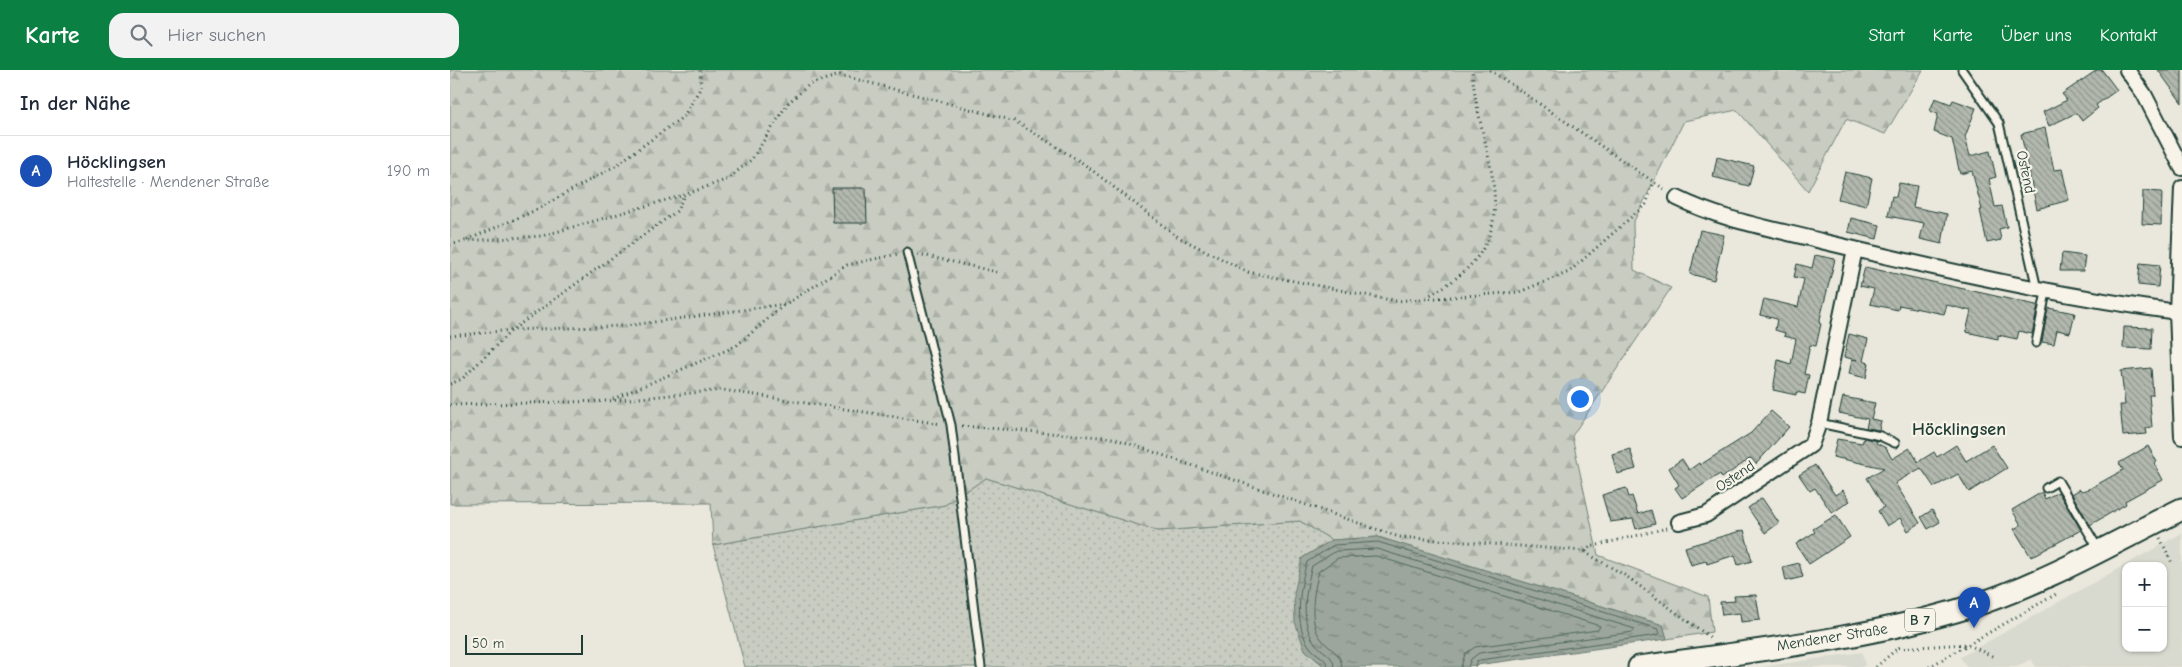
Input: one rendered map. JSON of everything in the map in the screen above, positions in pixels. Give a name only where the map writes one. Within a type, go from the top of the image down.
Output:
[{"type":"main road","name":"Mendener Straße","points":[[1639,667],[1899,626],[1970,607],[2006,594],[2182,509]]},
{"type":"street","points":[[2127,70],[2144,94],[2182,168]]},
{"type":"street","points":[[2182,188],[2180,311],[2182,438]]},
{"type":"street","points":[[1677,198],[1703,211],[1855,249],[2041,291],[2180,311]]},
{"type":"street","name":"Ostend","points":[[1679,522],[1706,515],[1811,445],[1819,423],[1855,249]]},
{"type":"lane","name":"Ostend","points":[[1962,70],[1999,123],[2041,291]]},
{"type":"lane","points":[[907,252],[951,425],[981,667]]},
{"type":"lane","points":[[2036,343],[2041,291]]},
{"type":"lane","points":[[1819,423],[1880,436],[1895,443]]},
{"type":"lane","points":[[2046,488],[2058,481],[2099,550]]},
{"type":"path","points":[[464,241],[536,210],[607,170],[684,116],[701,87],[700,70]]},
{"type":"path","points":[[1423,299],[1442,289],[1465,270],[1489,242],[1494,212],[1494,178],[1473,91],[1472,70]]},
{"type":"path","points":[[450,244],[464,241],[542,236],[684,195],[728,179],[752,159],[788,104],[795,97],[810,84],[840,75],[1015,120],[1084,164],[1178,237],[1248,272],[1396,301],[1519,292],[1569,272],[1646,204],[1654,182],[1490,70]]},
{"type":"path","points":[[450,384],[462,379],[512,330],[677,211],[684,195]]},
{"type":"path","points":[[608,401],[736,346],[786,304],[847,265],[907,252],[997,272]]},
{"type":"path","points":[[450,336],[512,330],[625,326],[786,304]]},
{"type":"path","points":[[450,405],[608,401],[723,390],[951,425],[1113,438],[1399,537],[1586,550],[1590,547],[1666,528],[1679,522]]},
{"type":"path","points":[[2153,541],[2160,538],[2172,563]]},
{"type":"path","points":[[1586,550],[1588,554],[1626,576],[1731,653]]},
{"type":"path","points":[[1929,667],[2062,591]]},
{"type":"path","points":[[1898,648],[1899,626]]},
{"type":"path","points":[[1876,667],[1898,648],[1967,644],[1994,656]]},
{"type":"shaded area","points":[[2182,533],[2182,667],[2036,667],[2031,659],[2017,667],[1967,667],[1960,657],[2122,567],[2122,652],[2167,652],[2167,562],[2130,562]]},
{"type":"shaded area","points":[[1862,652],[1865,665],[1862,667],[1760,667]]},
{"type":"green space","points":[[450,70],[1923,70],[1885,134],[1846,119],[1808,191],[1737,110],[1684,121],[1633,223],[1634,270],[1671,288],[1572,436],[1598,555],[1708,597],[1712,632],[1667,639],[1663,625],[1378,537],[1332,540],[1300,521],[1158,531],[986,478],[945,505],[713,545],[711,503],[450,504]]},
{"type":"green space","points":[[986,478],[1158,531],[1300,521],[1332,540],[1302,558],[1305,650],[1325,667],[745,667],[713,545],[945,505]]},
{"type":"water","points":[[1378,537],[1663,625],[1667,639],[1462,667],[1325,667],[1305,650],[1295,622],[1294,594],[1302,558],[1332,540]]},
{"type":"building","points":[[2097,70],[2102,70],[2117,90],[2096,105],[2098,108],[2082,121],[2076,113],[2049,126],[2043,112],[2067,100],[2062,94]]},
{"type":"building","points":[[2158,70],[2182,70],[2182,103]]},
{"type":"building","points":[[1935,98],[1951,104],[1953,100],[1976,108],[1965,137],[1970,156],[1990,151],[1996,177],[1989,179],[1995,207],[2002,206],[2007,227],[1999,229],[2001,240],[1987,243],[1980,210],[1982,210],[1972,171],[1960,174],[1952,139],[1934,132],[1938,114],[1930,111]]},
{"type":"building","points":[[2045,128],[2054,170],[2062,169],[2069,200],[2037,209],[2021,134]]},
{"type":"building","points":[[1717,157],[1754,166],[1749,186],[1713,177]]},
{"type":"building","points":[[1845,172],[1872,178],[1866,206],[1838,199]]},
{"type":"building","points":[[1899,183],[1917,186],[1913,207],[1947,214],[1942,244],[1920,239],[1924,223],[1888,216],[1892,196],[1896,197]]},
{"type":"building","points":[[832,188],[866,188],[867,223],[833,223]]},
{"type":"building","points":[[2143,191],[2162,192],[2161,225],[2142,224]]},
{"type":"building","points":[[1851,218],[1880,225],[1877,239],[1848,232]]},
{"type":"building","points":[[1700,230],[1724,235],[1714,280],[1690,274]]},
{"type":"building","points":[[2062,253],[2085,256],[2083,271],[2060,271]]},
{"type":"building","points":[[1815,255],[1835,259],[1819,323],[1821,324],[1816,346],[1810,345],[1804,374],[1809,375],[1805,394],[1796,392],[1796,395],[1773,390],[1778,360],[1791,364],[1796,339],[1784,336],[1785,333],[1775,330],[1777,319],[1760,315],[1764,299],[1798,307],[1804,279],[1794,277],[1797,264],[1812,268]]},
{"type":"building","points":[[2140,263],[2160,265],[2158,287],[2138,285]]},
{"type":"building","points":[[1865,267],[2036,305],[2038,306],[2032,334],[2019,331],[2017,339],[1998,335],[1998,339],[1966,332],[1971,311],[1947,305],[1944,314],[1899,305],[1898,310],[1870,304],[1874,289],[1860,286]]},
{"type":"building","points":[[2048,308],[2075,313],[2070,333],[2057,330],[2054,344],[2042,342]]},
{"type":"building","points":[[2124,327],[2152,328],[2151,349],[2123,348]]},
{"type":"building","points":[[1849,334],[1868,339],[1863,361],[1869,363],[1866,378],[1849,374],[1852,359],[1857,360],[1844,357]]},
{"type":"building","points":[[2151,368],[2153,395],[2149,395],[2152,427],[2146,428],[2147,434],[2123,436],[2120,405],[2125,405],[2121,371]]},
{"type":"building","points":[[1843,397],[1875,403],[1871,419],[1881,421],[1879,430],[1866,428],[1868,419],[1839,413]]},
{"type":"building","points":[[1771,411],[1789,427],[1756,464],[1751,458],[1722,478],[1720,474],[1682,498],[1675,488],[1679,485],[1669,468],[1682,459],[1689,470],[1699,463],[1700,465],[1751,433]]},
{"type":"building","points":[[1864,438],[1877,441],[1876,443],[1886,448],[1892,459],[1910,448],[1918,462],[1934,452],[1937,457],[1956,445],[1966,461],[1992,445],[2007,468],[1969,492],[1958,474],[1934,487],[1921,468],[1895,483],[1920,523],[1908,531],[1900,518],[1887,526],[1878,511],[1884,507],[1867,478],[1884,468],[1833,457],[1837,439],[1862,443]]},
{"type":"building","points":[[2148,446],[2157,462],[2154,463],[2163,480],[2125,501],[2126,504],[2090,525],[2072,494],[2080,489],[2082,491],[2089,489],[2123,470],[2119,463]]},
{"type":"building","points":[[1630,449],[1636,469],[1617,474],[1612,454]]},
{"type":"building","points":[[1815,465],[1835,495],[1843,490],[1850,501],[1832,513],[1815,488],[1810,491],[1799,475]]},
{"type":"building","points":[[1626,488],[1629,497],[1632,496],[1638,514],[1651,510],[1655,524],[1636,529],[1633,519],[1610,522],[1602,495]]},
{"type":"building","points":[[2042,492],[2045,499],[2058,492],[2081,530],[2031,557],[2014,529],[2021,525],[2012,510]]},
{"type":"building","points":[[1762,498],[1779,523],[1765,533],[1748,508]]},
{"type":"building","points":[[1932,510],[1940,522],[1928,529],[1921,517]]},
{"type":"building","points":[[1836,515],[1850,537],[1809,564],[1796,544],[1815,532],[1813,529]]},
{"type":"building","points":[[1744,530],[1752,561],[1738,565],[1735,555],[1707,564],[1706,561],[1691,565],[1685,547]]},
{"type":"building","points":[[1799,563],[1803,577],[1786,581],[1783,567]]},
{"type":"building","points":[[1756,595],[1760,620],[1741,622],[1740,613],[1722,615],[1720,602],[1735,601],[1734,596]]},
{"type":"place","name":"Höcklingsen","points":[[1974,628]]},
{"type":"district","name":"Höcklingsen","points":[[1959,429]]}]
